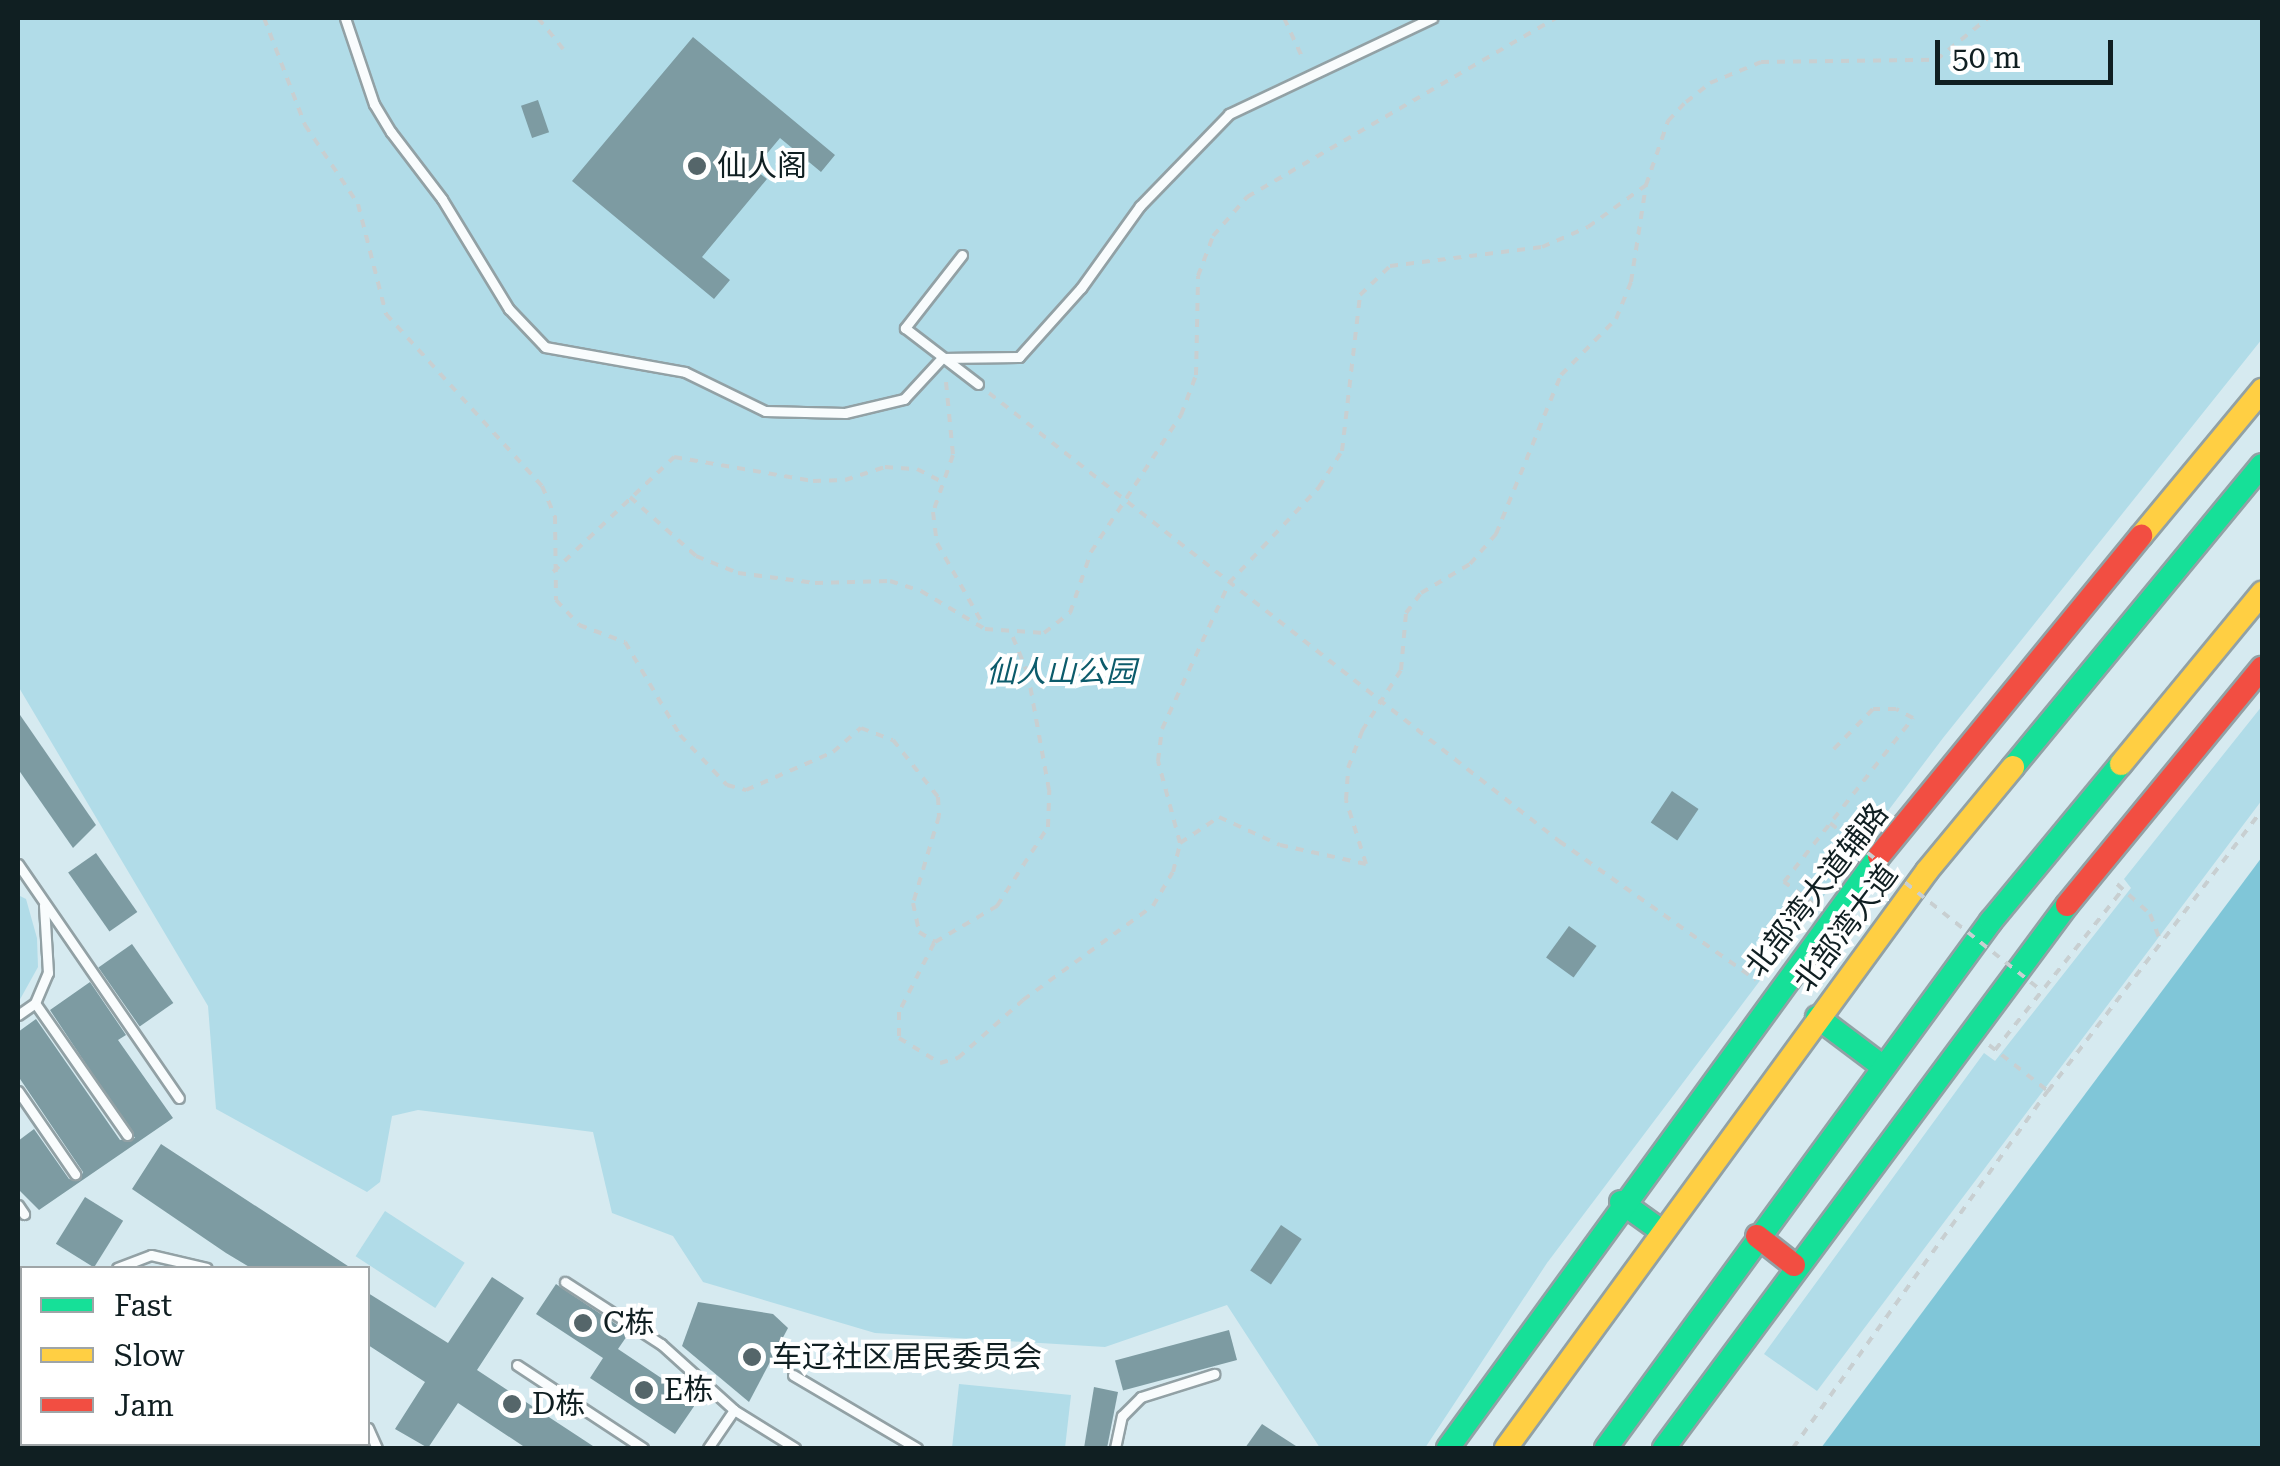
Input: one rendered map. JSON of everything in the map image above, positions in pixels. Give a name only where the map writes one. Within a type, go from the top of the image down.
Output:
[{"type":"main road","name":"北部湾大道辅路","points":[[1448,1448],[1621,1202],[1890,841],[2262,390]]},
{"type":"main road","name":"北部湾大道","points":[[1506,1448],[1660,1230],[1928,871],[2262,465]]},
{"type":"main road","points":[[1606,1448],[1757,1236],[1991,921],[2262,593]]},
{"type":"main road","points":[[1664,1448],[1969,1030],[2262,668]]},
{"type":"main road","points":[[1817,1017],[1882,1066]]},
{"type":"main road","points":[[1621,1202],[1660,1230]]},
{"type":"main road","points":[[1757,1236],[1794,1265]]},
{"type":"lane","points":[[345,18],[374,104],[391,132],[442,199],[509,309],[545,346],[685,372],[765,412],[845,412],[904,399],[942,358],[1018,357],[1081,288],[1140,206],[1229,114],[1432,18]]},
{"type":"lane","points":[[962,255],[905,328],[978,384]]},
{"type":"lane","points":[[18,864],[179,1098]]},
{"type":"lane","points":[[18,1015],[35,1003],[48,973],[44,902]]},
{"type":"lane","points":[[35,1003],[127,1135]]},
{"type":"lane","points":[[18,1091],[76,1174]]},
{"type":"lane","points":[[122,1266],[150,1256],[197,1266]]},
{"type":"lane","points":[[565,1282],[661,1344],[734,1410],[795,1448]]},
{"type":"lane","points":[[517,1365],[643,1448]]},
{"type":"lane","points":[[1115,1448],[1122,1416],[1141,1396],[1214,1374]]},
{"type":"lane","points":[[793,1376],[917,1448]]},
{"type":"lane","points":[[708,1448],[734,1410]]},
{"type":"path","points":[[264,18],[305,125],[358,204],[386,314],[542,486],[554,516],[552,572],[556,600],[579,626],[624,642],[680,735],[726,785],[746,790],[832,752],[861,728],[893,740],[938,797],[939,816],[913,903],[919,932],[935,942]]},
{"type":"path","points":[[538,18],[562,49]]},
{"type":"path","points":[[1284,18],[1310,74]]},
{"type":"path","points":[[630,497],[696,556],[738,572],[815,583],[890,581],[921,591],[986,629],[1012,635],[1044,632],[1070,613],[1091,552],[1181,415],[1196,374],[1198,276],[1213,236],[1247,198],[1556,18]]},
{"type":"path","points":[[1180,844],[1219,817],[1280,845],[1366,864],[1346,800],[1348,768],[1401,670],[1406,613],[1421,594],[1470,564],[1496,534],[1561,376],[1616,319],[1631,282],[1646,185],[1668,121],[1710,83],[1740,68],[1936,60],[1988,18]]},
{"type":"path","points":[[1012,635],[1028,674],[1049,790],[1048,827],[997,906],[935,942],[899,1012],[899,1038],[940,1063],[958,1058],[1022,1000],[1154,906],[1174,872],[1180,844],[1158,761],[1162,730],[1229,583],[1319,487],[1342,451],[1360,294],[1390,266],[1542,247],[1588,227],[1646,185]]},
{"type":"path","points":[[942,358],[953,456],[933,512],[937,543],[986,629]]},
{"type":"path","points":[[978,384],[1559,841],[1760,983]]},
{"type":"path","points":[[552,572],[674,458],[813,480],[845,480],[885,467],[917,469],[944,483]]},
{"type":"path","points":[[1790,874],[1913,718],[1896,709],[1873,709],[1832,751]]},
{"type":"path","points":[[1794,1448],[2048,1092],[2262,810]]},
{"type":"path","points":[[1830,823],[2042,991]]},
{"type":"path","points":[[2098,868],[2150,914],[2160,940]]},
{"type":"path","points":[[1995,1050],[2123,889]]},
{"type":"path","points":[[1969,1030],[2048,1092]]},
{"type":"green space","name":"仙人山公园","points":[[18,18],[2262,18],[2262,339],[1943,738],[1547,1263],[1425,1448],[1320,1448],[1227,1305],[1105,1347],[875,1333],[703,1282],[673,1236],[612,1213],[593,1132],[418,1110],[392,1116],[380,1182],[367,1192],[216,1109],[208,1006],[18,686]]},
{"type":"green space","points":[[2262,706],[2262,800],[1817,1391],[1764,1354],[1984,1053],[1995,1061],[2131,888],[2124,879]]},
{"type":"green space","points":[[18,895],[26,899],[37,938],[38,967],[18,1003]]},
{"type":"green space","points":[[385,1211],[465,1263],[435,1308],[356,1256]]},
{"type":"green space","points":[[959,1384],[1071,1395],[1065,1448],[952,1448]]},
{"type":"shaded area","points":[[2262,857],[2262,1448],[1821,1448]]},
{"type":"building","points":[[693,37],[835,155],[821,172],[780,138],[754,169],[767,179],[702,257],[730,280],[714,299],[572,181]]},
{"type":"building","points":[[538,100],[549,132],[532,138],[521,106]]},
{"type":"building","points":[[18,712],[96,825],[73,848],[18,769]]},
{"type":"building","points":[[1672,791],[1699,809],[1677,840],[1651,823]]},
{"type":"building","points":[[96,853],[137,912],[109,931],[68,873]]},
{"type":"building","points":[[1569,926],[1597,946],[1574,978],[1546,958]]},
{"type":"building","points":[[132,944],[173,1003],[140,1026],[98,968]]},
{"type":"building","points":[[90,982],[126,1035],[118,1040],[173,1118],[39,1210],[18,1189],[18,1141],[34,1129],[69,1179],[79,1181],[83,1172],[18,1076],[18,1032],[36,1019],[120,1140],[135,1138],[50,1010]]},
{"type":"building","points":[[161,1144],[348,1266],[248,1266],[132,1189]]},
{"type":"building","points":[[85,1197],[123,1221],[92,1266],[56,1244]]},
{"type":"building","points":[[1281,1225],[1302,1239],[1271,1285],[1250,1271]]},
{"type":"building","points":[[492,1277],[524,1298],[477,1370],[596,1448],[526,1448],[458,1403],[428,1448],[395,1429],[425,1382],[370,1346],[370,1294],[448,1343]]},
{"type":"building","points":[[556,1284],[629,1333],[618,1349],[697,1402],[675,1434],[590,1378],[603,1358],[536,1314]]},
{"type":"building","points":[[698,1302],[773,1314],[788,1328],[749,1402],[682,1346]]},
{"type":"building","points":[[1229,1330],[1237,1360],[1123,1390],[1115,1361]]},
{"type":"building","points":[[1094,1387],[1118,1392],[1107,1448],[1084,1448]]},
{"type":"building","points":[[1262,1424],[1299,1448],[1245,1448]]},
{"type":"traffic: fast","points":[[2013,767],[2262,465]]},
{"type":"traffic: fast","points":[[1606,1448],[1991,921],[2121,764]]},
{"type":"traffic: fast","points":[[1448,1448],[1879,856]]},
{"type":"traffic: fast","points":[[1664,1448],[2067,905]]},
{"type":"traffic: fast","points":[[1817,1017],[1882,1066]]},
{"type":"traffic: fast","points":[[1621,1202],[1660,1230]]},
{"type":"traffic: slow","points":[[2141,536],[2262,390]]},
{"type":"traffic: slow","points":[[2121,764],[2262,593]]},
{"type":"traffic: slow","points":[[1506,1448],[1927,871],[2013,767]]},
{"type":"traffic: jam","points":[[1879,856],[2141,536]]},
{"type":"traffic: jam","points":[[2067,905],[2262,668]]},
{"type":"traffic: jam","points":[[1757,1236],[1794,1265]]},
{"type":"place","name":"仙人阁","points":[[697,166]]},
{"type":"place","name":"C栋","points":[[583,1323]]},
{"type":"place","name":"车辽社区居民委员会","points":[[752,1357]]},
{"type":"place","name":"E栋","points":[[644,1390]]},
{"type":"place","name":"D栋","points":[[512,1404]]}]
